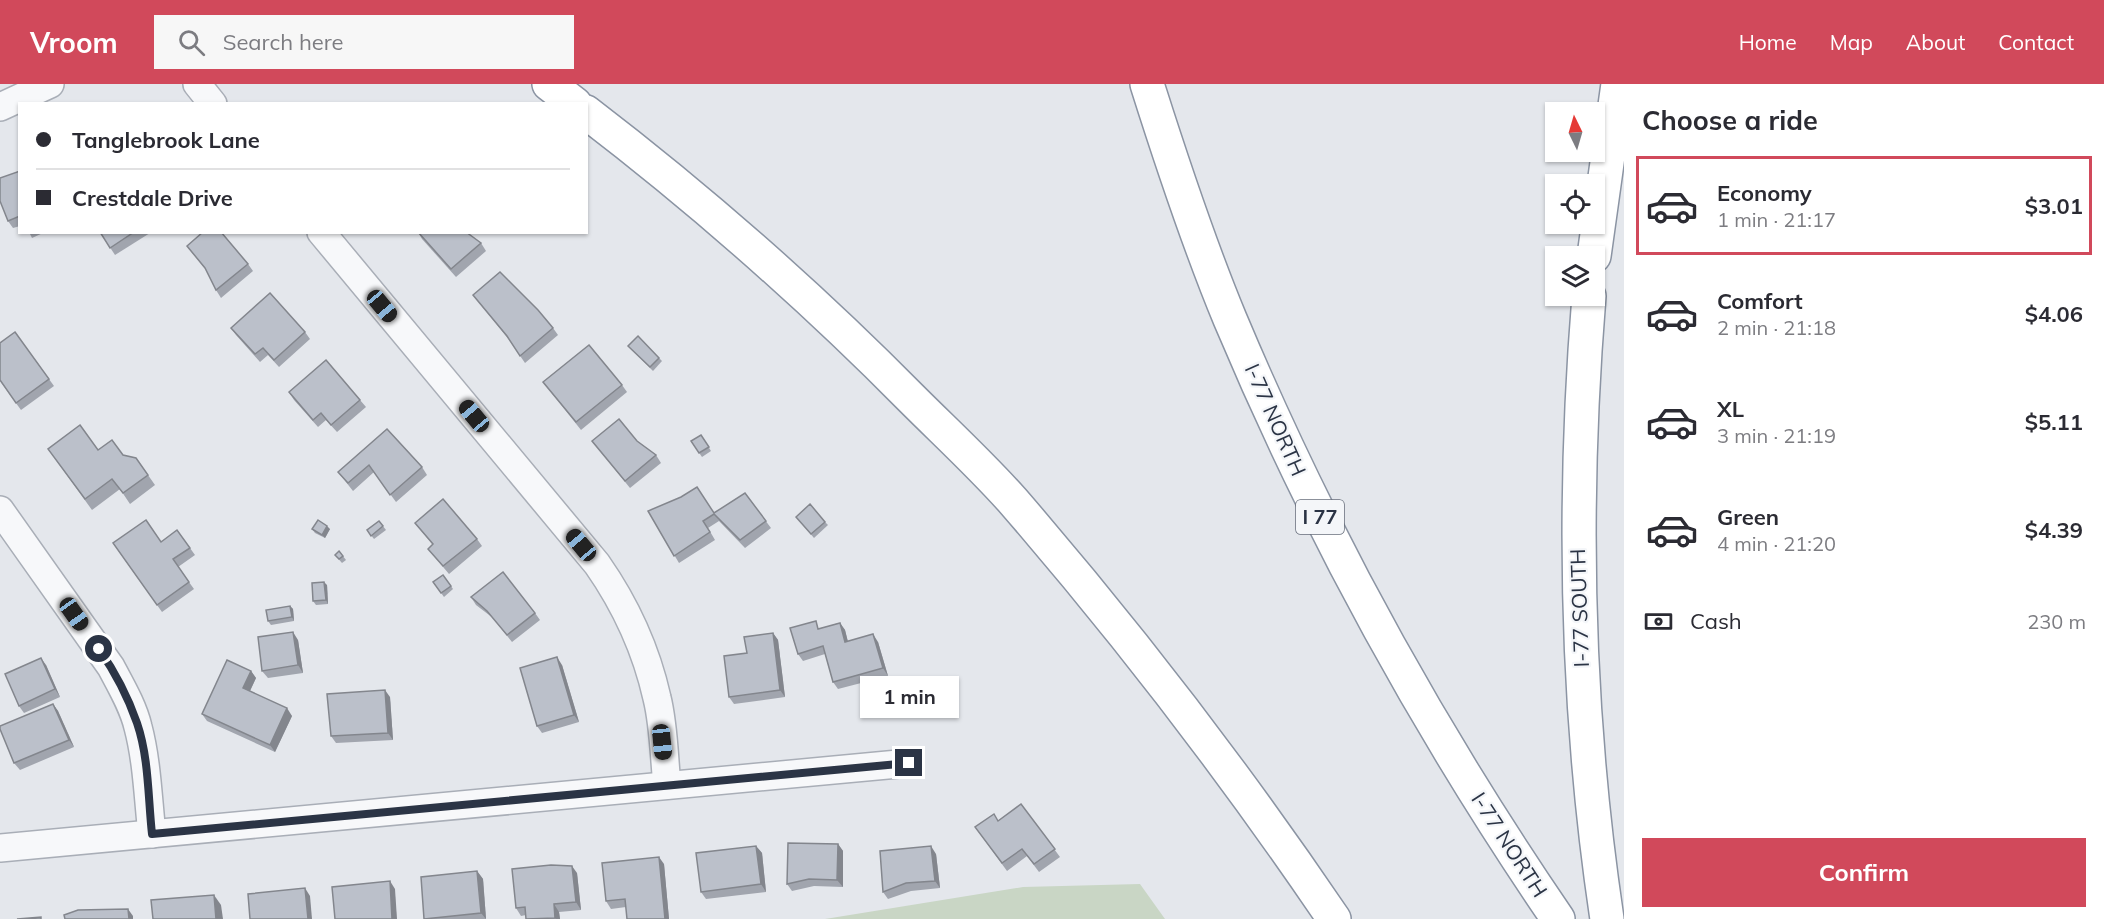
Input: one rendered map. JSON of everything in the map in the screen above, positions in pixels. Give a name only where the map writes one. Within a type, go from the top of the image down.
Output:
[{"type":"highway","points":[[549,84],[572,102]]},
{"type":"highway","name":"I-77 NORTH","points":[[1148,84],[1193,222],[1229,316],[1270,413],[1314,505],[1359,594],[1410,684],[1468,782],[1558,919]]},
{"type":"highway","points":[[1594,246],[1618,84]]},
{"type":"highway","points":[[588,114],[757,252],[897,383],[1011,499],[1113,619],[1184,711],[1334,919]]},
{"type":"highway","name":"I-77 SOUTH","points":[[1588,306],[1581,423],[1578,559],[1582,694],[1589,780],[1607,919]]},
{"type":"street","points":[[0,107],[50,84]]},
{"type":"street","points":[[197,84],[211,102]]},
{"type":"street","points":[[323,234],[612,585],[625,608],[645,655],[658,700],[667,785]]},
{"type":"street","points":[[0,510],[111,667],[125,694],[138,725],[152,834]]},
{"type":"street","points":[[0,848],[909,763]]},
{"type":"green space","points":[[1140,884],[1165,919],[825,919],[1023,887]]},
{"type":"building","points":[[18,172],[18,217],[8,221],[0,201],[0,178]]},
{"type":"building","points":[[101,234],[131,234],[110,248]]},
{"type":"building","points":[[201,234],[223,234],[248,264],[216,290],[205,268],[187,246]]},
{"type":"building","points":[[420,234],[469,234],[481,243],[451,269]]},
{"type":"building","points":[[500,272],[553,328],[520,356],[507,336],[473,295]]},
{"type":"building","points":[[270,293],[305,332],[274,360],[263,348],[255,354],[231,328]]},
{"type":"building","points":[[15,332],[49,379],[16,403],[0,380],[0,343]]},
{"type":"building","points":[[638,336],[659,358],[650,367],[628,346]]},
{"type":"building","points":[[589,345],[622,385],[576,422],[543,382]]},
{"type":"building","points":[[326,360],[360,400],[331,425],[321,413],[313,420],[289,392]]},
{"type":"building","points":[[619,419],[637,441],[656,455],[625,481],[592,441]]},
{"type":"building","points":[[80,425],[98,450],[112,440],[123,455],[136,458],[148,475],[123,493],[112,479],[85,499],[48,449]]},
{"type":"building","points":[[387,429],[422,467],[390,495],[369,465],[348,483],[338,472]]},
{"type":"building","points":[[701,435],[709,447],[699,453],[691,441]]},
{"type":"building","points":[[697,487],[714,513],[745,493],[766,521],[740,540],[714,514],[703,521],[710,532],[674,556],[648,511],[681,497]]},
{"type":"building","points":[[443,499],[477,539],[443,566],[428,549],[433,544],[415,523]]},
{"type":"building","points":[[810,504],[825,522],[811,534],[796,517]]},
{"type":"building","points":[[146,520],[161,542],[177,530],[190,548],[173,559],[189,582],[157,605],[113,543]]},
{"type":"building","points":[[318,520],[327,526],[322,535],[312,529]]},
{"type":"building","points":[[379,521],[383,526],[371,536],[367,530]]},
{"type":"building","points":[[339,551],[343,556],[339,559],[335,555]]},
{"type":"building","points":[[503,572],[535,613],[507,635],[487,611],[471,597]]},
{"type":"building","points":[[443,575],[451,586],[441,593],[433,582]]},
{"type":"building","points":[[324,582],[326,600],[313,601],[312,583]]},
{"type":"building","points":[[290,606],[292,617],[268,621],[266,610]]},
{"type":"building","points":[[816,621],[818,629],[840,623],[845,642],[873,634],[883,668],[833,682],[823,646],[798,654],[790,628]]},
{"type":"building","points":[[293,632],[298,665],[262,671],[258,637]]},
{"type":"building","points":[[773,633],[780,690],[729,697],[724,656],[747,653],[744,637]]},
{"type":"building","points":[[557,657],[574,715],[537,726],[520,668]]},
{"type":"building","points":[[41,658],[55,689],[19,706],[5,674]]},
{"type":"building","points":[[227,660],[251,671],[243,688],[287,708],[270,745],[202,714]]},
{"type":"building","points":[[385,690],[388,733],[331,736],[327,694]]},
{"type":"building","points":[[53,704],[69,740],[14,763],[0,726]]},
{"type":"building","points":[[1021,804],[1055,849],[1034,864],[1022,849],[1002,863],[975,827],[994,814],[998,821]]},
{"type":"building","points":[[788,843],[838,844],[837,880],[809,879],[787,884]]},
{"type":"building","points":[[756,846],[761,884],[701,892],[696,853]]},
{"type":"building","points":[[931,846],[935,881],[906,883],[883,892],[880,851]]},
{"type":"building","points":[[659,857],[665,919],[627,919],[625,899],[606,901],[602,863]]},
{"type":"building","points":[[551,865],[572,866],[576,902],[554,904],[555,918],[526,919],[525,907],[516,908],[512,869]]},
{"type":"building","points":[[477,871],[481,913],[424,919],[421,877]]},
{"type":"building","points":[[390,881],[392,919],[335,919],[332,887]]},
{"type":"building","points":[[305,888],[308,919],[250,919],[248,894]]},
{"type":"building","points":[[214,895],[216,919],[153,919],[151,900]]},
{"type":"building","points":[[128,909],[129,919],[65,919],[64,915],[78,910]]},
{"type":"building","points":[[41,917],[41,919],[17,919]]},
{"type":"route","points":[[99,649],[125,694],[138,725],[152,834],[909,763]]}]
